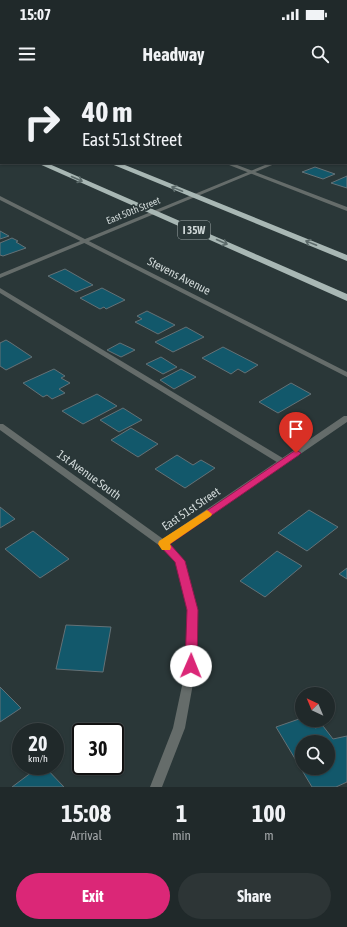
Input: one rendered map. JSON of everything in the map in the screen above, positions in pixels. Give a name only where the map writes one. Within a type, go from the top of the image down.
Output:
[{"type":"highway","name":"I 35W","points":[[43,164],[347,298]]},
{"type":"highway","name":"I 35W","points":[[115,164],[347,258]]},
{"type":"street","points":[[230,164],[347,209]]},
{"type":"street","name":"East 50th Street","points":[[0,276],[271,164]]},
{"type":"street","name":"Stevens Avenue","points":[[0,198],[347,376]]},
{"type":"street","points":[[0,290],[283,462]]},
{"type":"street","name":"East 51st Street","points":[[156,787],[179,728],[191,666],[192,610],[180,561],[163,544],[347,418]]},
{"type":"street","name":"1st Avenue South","points":[[0,426],[163,544]]},
{"type":"building","points":[[315,167],[335,174],[323,179],[302,172]]},
{"type":"building","points":[[347,176],[347,188],[331,183]]},
{"type":"building","points":[[0,231],[9,236],[0,239]]},
{"type":"building","points":[[12,238],[26,248],[3,256],[0,255],[0,243]]},
{"type":"building","points":[[65,269],[93,285],[76,292],[48,276]]},
{"type":"building","points":[[102,288],[125,300],[106,309],[104,307],[100,309],[80,298]]},
{"type":"building","points":[[147,311],[175,325],[158,334],[135,322],[142,319],[137,316]]},
{"type":"building","points":[[186,327],[204,337],[173,352],[155,342]]},
{"type":"building","points":[[6,340],[32,357],[6,370],[0,366],[0,343]]},
{"type":"building","points":[[120,343],[135,350],[121,357],[107,350]]},
{"type":"building","points":[[223,347],[258,365],[245,373],[238,369],[231,374],[202,358]]},
{"type":"building","points":[[161,357],[177,367],[163,374],[146,364]]},
{"type":"building","points":[[54,369],[65,376],[61,378],[70,383],[59,389],[65,393],[52,399],[47,395],[43,397],[23,383]]},
{"type":"building","points":[[181,369],[196,377],[174,389],[160,380]]},
{"type":"building","points":[[291,383],[311,394],[278,413],[259,402]]},
{"type":"building","points":[[97,394],[117,406],[83,424],[62,411]]},
{"type":"building","points":[[123,408],[142,420],[119,432],[100,420]]},
{"type":"building","points":[[131,428],[158,444],[138,457],[111,440]]},
{"type":"building","points":[[177,455],[193,465],[201,460],[215,468],[185,488],[155,469]]},
{"type":"building","points":[[0,507],[15,519],[0,528]]},
{"type":"building","points":[[309,510],[338,527],[307,551],[278,533]]},
{"type":"building","points":[[33,531],[69,559],[40,578],[5,549]]},
{"type":"building","points":[[277,551],[302,566],[265,597],[240,581]]},
{"type":"building","points":[[347,568],[347,579],[339,574]]},
{"type":"building","points":[[66,625],[111,627],[103,672],[56,669]]},
{"type":"building","points":[[0,687],[21,708],[0,722]]},
{"type":"building","points":[[295,720],[295,727],[324,727],[330,735],[295,735],[295,759],[276,727]]},
{"type":"building","points":[[347,736],[347,782],[336,787],[312,787],[305,775],[335,775],[335,739]]},
{"type":"building","points":[[28,775],[53,775],[64,787],[12,787]]},
{"type":"slow traffic","points":[[166,547],[163,544],[207,514]]},
{"type":"route","points":[[191,666],[192,610],[180,561],[163,544],[296,453]]}]
